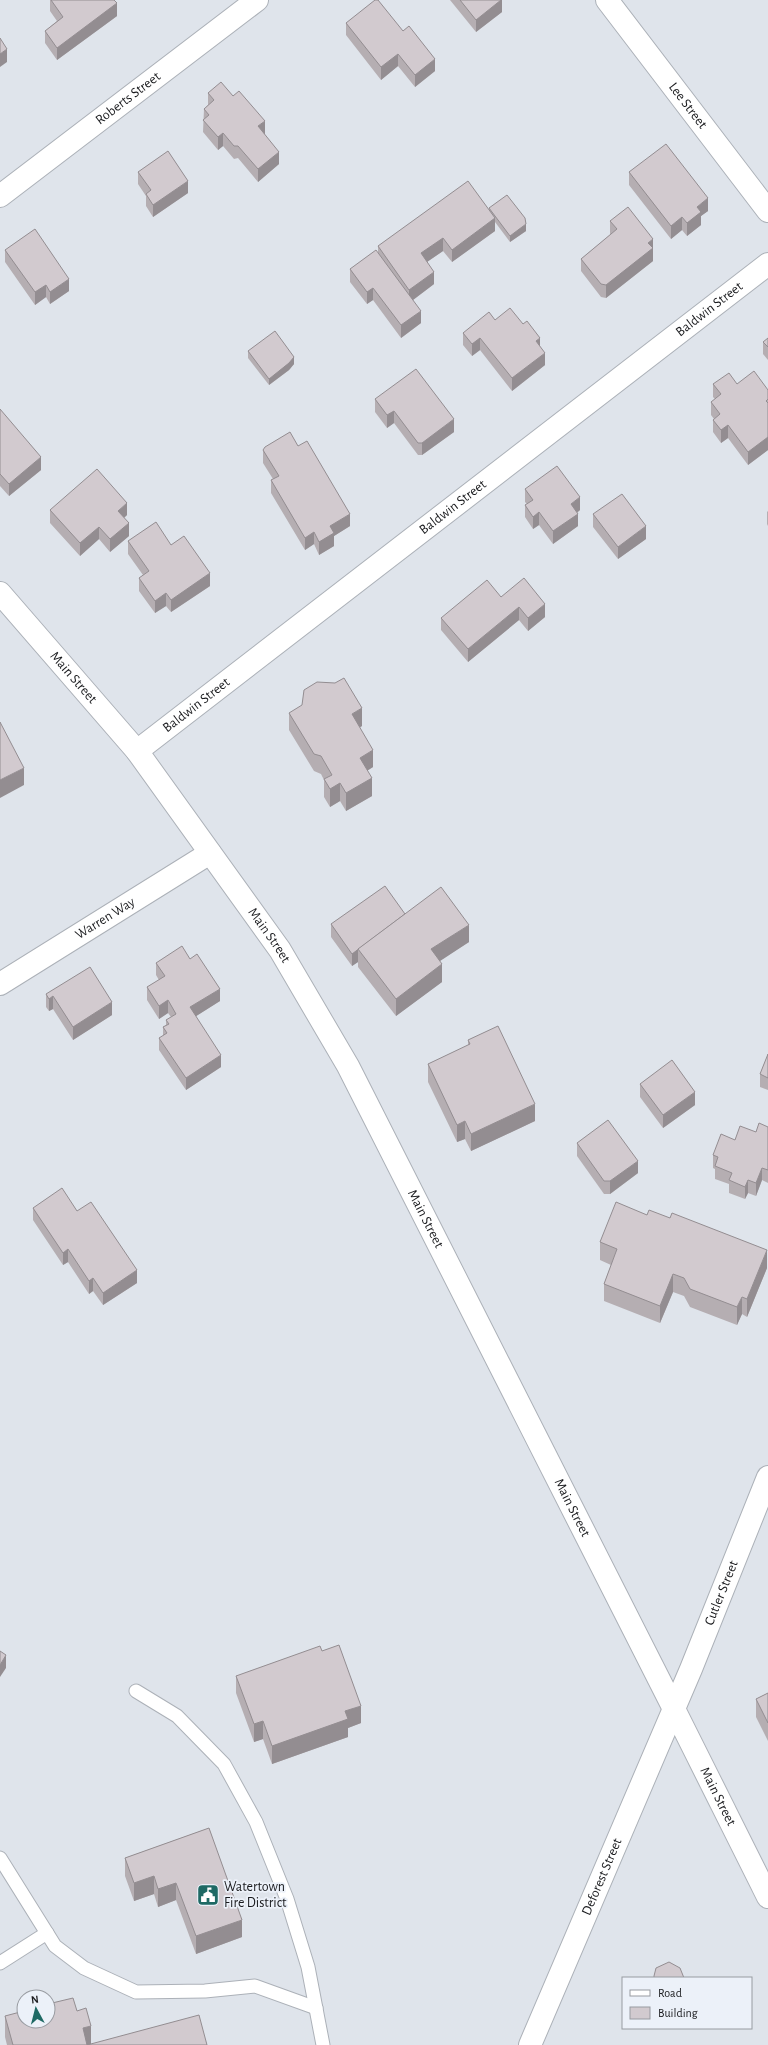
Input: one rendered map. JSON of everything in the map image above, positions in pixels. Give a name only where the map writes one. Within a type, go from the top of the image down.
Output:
[{"type":"main road","name":"Roberts Street","points":[[0,196],[257,0]]},
{"type":"main road","name":"Lee Street","points":[[607,0],[768,210]]},
{"type":"main road","name":"Baldwin Street","points":[[137,750],[768,264]]},
{"type":"main road","name":"Main Street","points":[[0,593],[137,750],[280,950],[348,1066],[767,1893]]},
{"type":"main road","name":"Warren Way","points":[[0,984],[210,853]]},
{"type":"main road","name":"Cutler Street","points":[[674,1708],[768,1477]]},
{"type":"main road","name":"Deforest Street","points":[[530,2045],[674,1708]]},
{"type":"lane","points":[[136,1691],[177,1716],[224,1764],[256,1822],[286,1899],[308,1967],[323,2045]]},
{"type":"lane","points":[[0,1858],[55,1946],[84,1968],[136,1992],[205,1991],[255,1986],[316,2008]]},
{"type":"lane","points":[[0,1963],[47,1933]]},
{"type":"building","points":[[51,0],[114,0],[117,3],[57,48],[45,31],[63,17]]},
{"type":"building","points":[[375,0],[378,0],[403,31],[409,26],[435,59],[415,75],[398,54],[381,67],[346,23]]},
{"type":"building","points":[[460,0],[501,0],[476,20]]},
{"type":"building","points":[[0,38],[7,49],[0,54]]},
{"type":"building","points":[[221,82],[233,96],[239,91],[265,121],[258,126],[279,152],[258,169],[238,146],[234,146],[223,133],[218,137],[203,120],[209,115],[204,109],[214,100],[208,93]]},
{"type":"building","points":[[666,144],[708,198],[697,207],[701,212],[687,223],[682,217],[671,226],[629,172]]},
{"type":"building","points":[[168,151],[188,181],[153,205],[146,194],[151,190],[138,172]]},
{"type":"building","points":[[468,181],[495,218],[452,250],[443,238],[421,253],[434,272],[409,290],[378,246]]},
{"type":"building","points":[[507,195],[525,218],[526,224],[510,236],[489,208]]},
{"type":"building","points":[[628,207],[653,239],[648,243],[653,248],[606,285],[601,284],[581,259],[617,229],[610,221]]},
{"type":"building","points":[[35,229],[69,279],[50,292],[46,285],[35,292],[5,250]]},
{"type":"building","points":[[376,250],[421,311],[401,325],[373,288],[367,292],[350,269]]},
{"type":"building","points":[[510,308],[523,324],[527,321],[540,338],[536,341],[545,353],[512,378],[480,338],[472,344],[463,333],[489,312],[495,320]]},
{"type":"building","points":[[275,331],[294,357],[289,363],[269,379],[248,351]]},
{"type":"building","points":[[768,338],[768,347],[763,342]]},
{"type":"building","points":[[416,369],[454,419],[422,443],[418,443],[394,411],[387,415],[375,399]]},
{"type":"building","points":[[754,371],[768,390],[768,399],[766,401],[768,403],[768,437],[748,452],[728,425],[721,430],[713,420],[720,414],[711,402],[721,394],[713,384],[729,373],[737,384]]},
{"type":"building","points":[[0,409],[41,457],[9,484],[0,474]]},
{"type":"building","points":[[290,432],[298,446],[307,441],[350,514],[330,526],[334,533],[319,542],[314,532],[305,538],[271,480],[279,476],[263,450],[265,447]]},
{"type":"building","points":[[557,466],[580,497],[571,504],[578,514],[553,531],[539,512],[533,517],[525,505],[533,500],[525,489]]},
{"type":"building","points":[[97,469],[127,503],[118,511],[129,523],[110,539],[99,527],[80,543],[50,510]]},
{"type":"building","points":[[622,494],[646,526],[618,547],[593,514]]},
{"type":"building","points":[[156,522],[171,545],[184,536],[210,573],[171,600],[166,593],[155,601],[139,578],[149,571],[128,541]]},
{"type":"building","points":[[524,578],[545,604],[528,618],[519,607],[468,649],[441,618],[487,580],[501,597]]},
{"type":"building","points":[[344,678],[362,708],[352,714],[373,750],[360,758],[372,778],[346,793],[340,783],[330,789],[324,779],[332,775],[321,756],[314,754],[289,713],[302,705],[304,690],[317,682],[335,683]]},
{"type":"building","points":[[0,722],[24,768],[0,780]]},
{"type":"building","points":[[385,886],[405,914],[352,954],[331,924]]},
{"type":"building","points":[[441,887],[469,925],[431,949],[442,964],[396,999],[358,949]]},
{"type":"building","points":[[182,946],[190,959],[197,954],[220,989],[190,1007],[221,1055],[186,1078],[159,1038],[167,1033],[163,1027],[169,1024],[166,1020],[176,1014],[168,1000],[159,1006],[147,987],[165,976],[156,963]]},
{"type":"building","points":[[90,967],[112,1002],[73,1027],[53,996],[49,999],[46,994]]},
{"type":"building","points":[[498,1026],[535,1104],[471,1134],[465,1121],[457,1125],[428,1064],[470,1044],[468,1040]]},
{"type":"building","points":[[768,1054],[768,1078],[760,1074]]},
{"type":"building","points":[[672,1060],[695,1092],[663,1115],[640,1084]]},
{"type":"building","points":[[608,1120],[638,1161],[610,1181],[604,1181],[577,1143]]},
{"type":"building","points":[[759,1123],[768,1127],[768,1170],[762,1168],[756,1183],[748,1180],[745,1187],[729,1180],[732,1173],[715,1166],[718,1157],[713,1155],[721,1134],[735,1140],[740,1126],[756,1132]]},
{"type":"building","points":[[62,1188],[77,1211],[91,1202],[137,1270],[103,1293],[93,1278],[89,1281],[68,1249],[63,1253],[33,1208]]},
{"type":"building","points":[[616,1202],[647,1215],[649,1210],[670,1218],[672,1213],[767,1250],[747,1299],[742,1297],[737,1307],[690,1289],[684,1278],[673,1274],[660,1306],[604,1284],[617,1249],[600,1242]]},
{"type":"building","points":[[339,1645],[361,1706],[345,1711],[348,1719],[272,1746],[263,1721],[254,1724],[236,1676],[320,1646],[322,1651]]},
{"type":"building","points":[[0,1651],[6,1655],[0,1665]]},
{"type":"building","points":[[768,1693],[768,1723],[756,1699]]},
{"type":"building","points":[[209,1828],[242,1920],[196,1936],[176,1883],[158,1889],[154,1876],[134,1883],[125,1858]]},
{"type":"building","points":[[669,1962],[680,1968],[684,1977],[654,1977],[656,1968]]},
{"type":"building","points":[[73,1998],[77,2011],[86,2008],[91,2026],[83,2028],[87,2045],[13,2045],[5,2016],[16,2013],[16,2029],[56,2029],[56,2002]]},
{"type":"building","points":[[199,2015],[207,2045],[87,2045]]},
{"type":"place","name":"Watertown Fire District","points":[[208,1895]]}]
